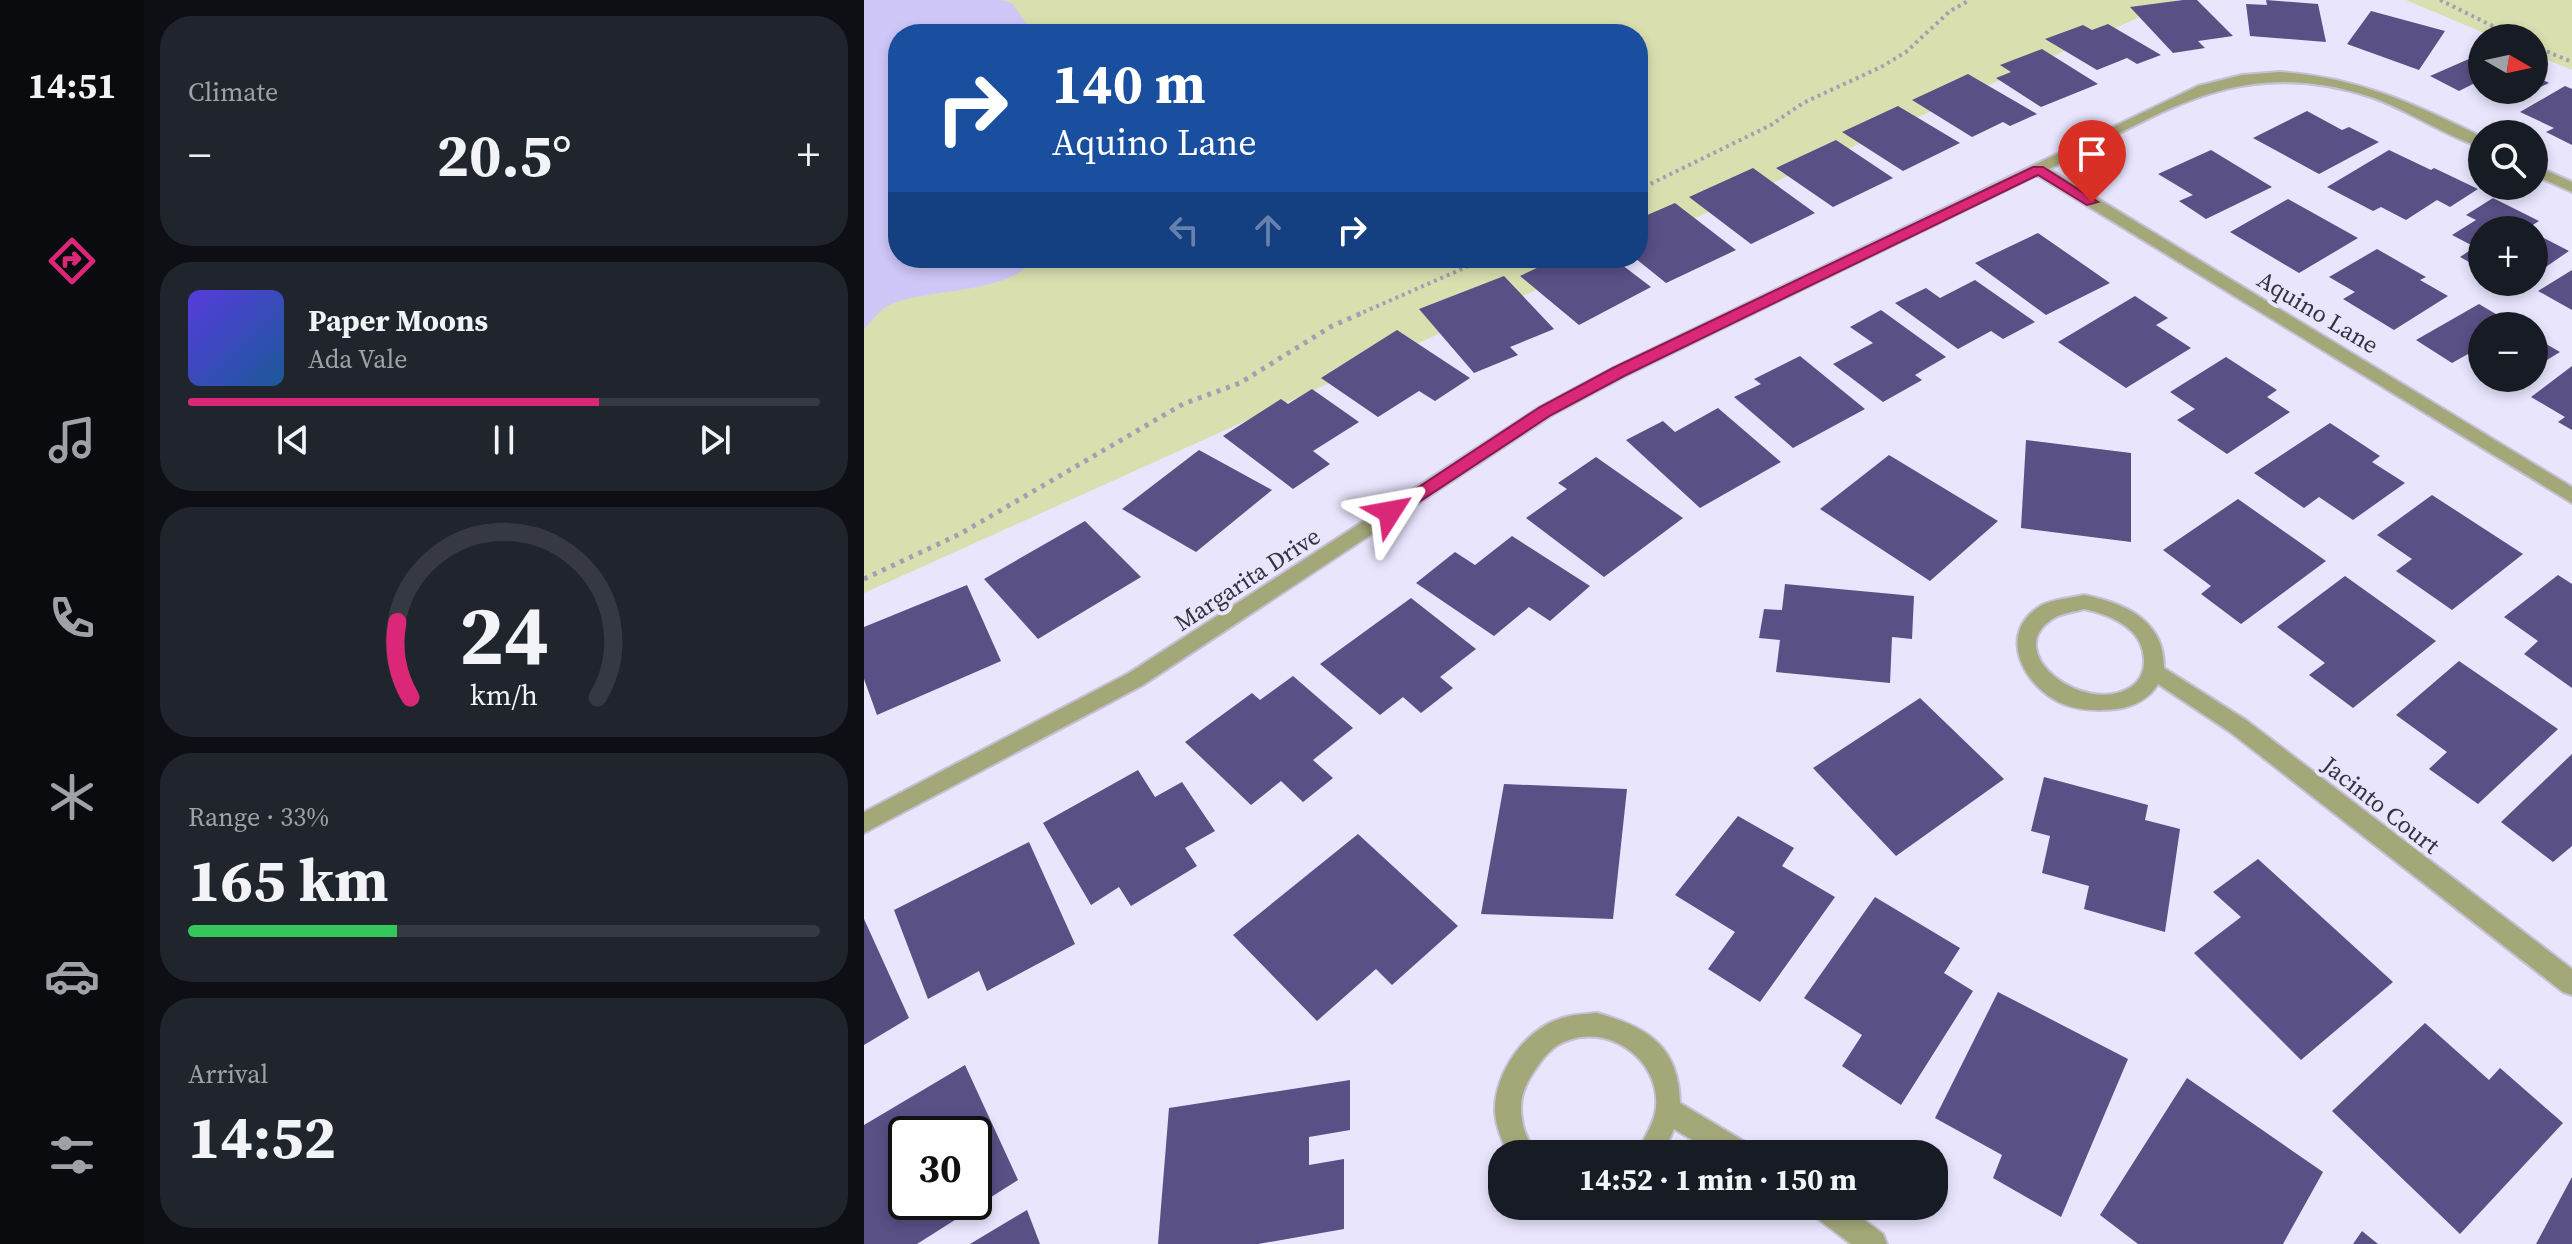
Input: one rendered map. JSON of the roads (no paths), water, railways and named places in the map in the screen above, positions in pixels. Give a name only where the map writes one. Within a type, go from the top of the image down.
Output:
[{"type":"street","name":"Margarita Drive","points":[[864,823],[1136,679],[1546,411],[1619,372],[2203,89],[2258,75],[2321,78],[2362,87],[2397,100],[2468,136]]},
{"type":"street","name":"Aquino Lane","points":[[2038,169],[2572,496]]},
{"type":"street","points":[[2548,176],[2572,188]]},
{"type":"street","points":[[2084,602],[2105,606],[2123,614],[2150,640],[2156,656],[2155,672],[2146,687],[2130,698],[2109,704],[2086,703],[2063,696],[2044,683],[2030,667],[2025,650],[2026,632],[2035,619],[2048,609],[2084,602]]},
{"type":"street","name":"Jacinto Court","points":[[2155,672],[2238,726],[2572,984]]},
{"type":"street","points":[[1514,1140],[1507,1116],[1509,1091],[1520,1064],[1538,1043],[1563,1029],[1590,1023],[1617,1027],[1641,1040],[1659,1059],[1669,1084],[1669,1111],[1660,1140]]},
{"type":"street","points":[[1669,1111],[1718,1140]]},
{"type":"street","points":[[1842,1220],[1873,1244]]}]
